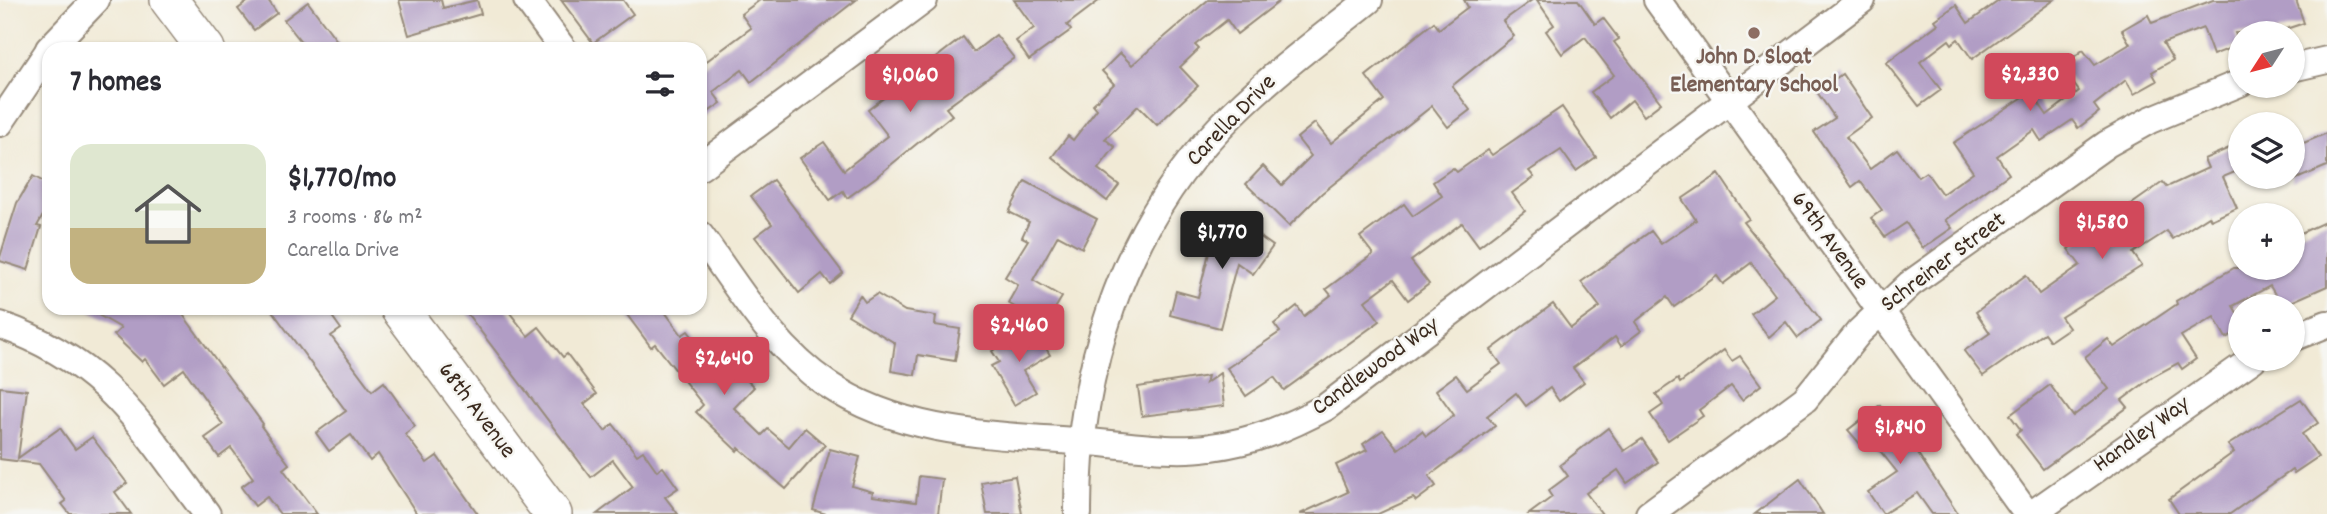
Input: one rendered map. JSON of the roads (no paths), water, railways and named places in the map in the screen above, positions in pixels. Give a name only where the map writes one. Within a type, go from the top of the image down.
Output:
[{"type":"street","points":[[56,42],[96,0]]},
{"type":"street","points":[[169,0],[201,42]]},
{"type":"street","points":[[527,0],[558,42]]},
{"type":"street","points":[[707,162],[924,0]]},
{"type":"street","name":"Carella Drive","points":[[1078,514],[1081,441],[1088,390],[1101,336],[1119,284],[1161,202],[1217,129],[1256,90],[1369,0]]},
{"type":"street","name":"69th Avenue","points":[[1657,0],[1879,311],[2030,514]]},
{"type":"street","name":"Candlewood Way","points":[[707,245],[775,337],[827,384],[863,405],[929,427],[1178,449],[1210,448],[1246,441],[1302,420],[1337,398],[1862,0]]},
{"type":"street","points":[[0,123],[42,60]]},
{"type":"street","points":[[2305,65],[2327,60]]},
{"type":"street","name":"Schreiner Street","points":[[1648,514],[1684,504],[1805,399],[1879,311],[1910,284],[2107,144],[2160,115],[2228,88]]},
{"type":"street","name":"68th Avenue","points":[[404,315],[553,514]]},
{"type":"street","points":[[2305,333],[2327,324]]},
{"type":"street","points":[[0,325],[63,352],[91,372],[120,399],[206,514]]},
{"type":"street","name":"Handley Way","points":[[2030,514],[2236,371]]},
{"type":"place","name":"John D. Sloat Elementary School","points":[[1754,33]]}]
